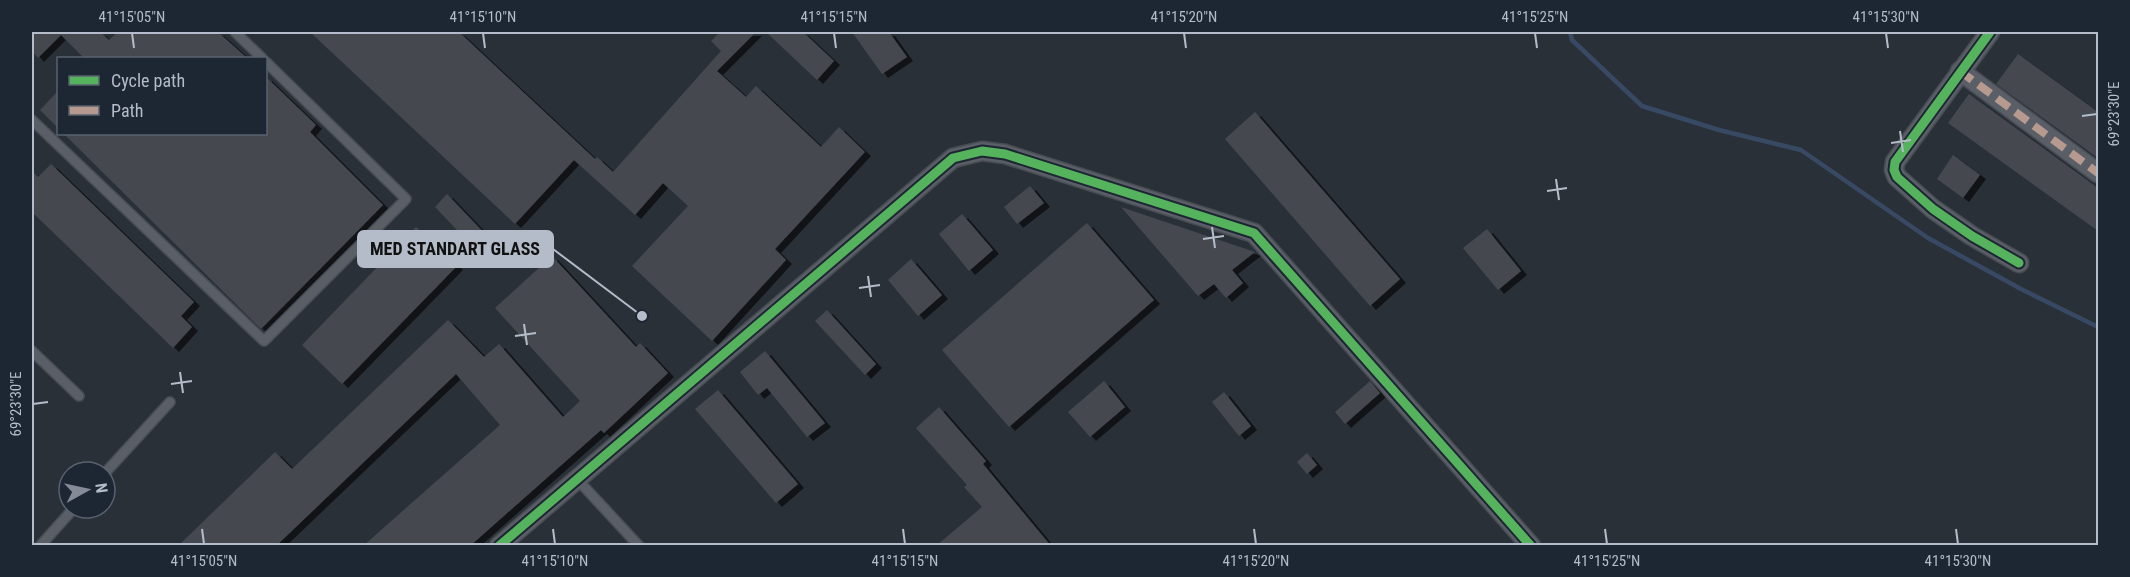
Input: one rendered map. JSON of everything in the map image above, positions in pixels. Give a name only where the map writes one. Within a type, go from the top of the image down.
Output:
[{"type":"street","points":[[1990,32],[1895,162],[1894,170],[1897,177],[1933,209],[1972,236],[2019,263]]},
{"type":"street","points":[[1960,71],[2098,173]]},
{"type":"street","points":[[499,546],[953,158],[982,151],[1005,153],[1254,233],[1531,546]]},
{"type":"lane","points":[[235,32],[261,57]]},
{"type":"lane","points":[[32,120],[264,341],[406,199],[267,63]]},
{"type":"lane","points":[[32,351],[79,396]]},
{"type":"lane","points":[[117,461],[170,402]]},
{"type":"lane","points":[[577,479],[639,546]]},
{"type":"lane","points":[[40,546],[63,520]]},
{"type":"building","points":[[32,32],[100,32],[109,40],[118,32],[218,32],[246,57],[83,57],[61,35],[38,58],[32,51]]},
{"type":"building","points":[[310,32],[459,32],[595,159],[597,157],[613,172],[721,51],[711,41],[720,32],[756,32],[717,71],[746,97],[756,86],[821,147],[839,127],[865,152],[775,249],[786,260],[712,341],[632,266],[688,206],[663,183],[635,215],[574,160],[515,224]]},
{"type":"building","points":[[766,32],[803,32],[834,61],[817,80]]},
{"type":"building","points":[[852,32],[889,32],[907,57],[882,74]]},
{"type":"building","points":[[2018,54],[2098,112],[2098,158],[1996,84]]},
{"type":"building","points":[[267,78],[316,125],[310,132],[383,205],[261,329],[65,135],[267,135]]},
{"type":"building","points":[[57,92],[57,127],[40,110]]},
{"type":"building","points":[[1969,94],[2098,188],[2098,231],[1948,123]]},
{"type":"building","points":[[1255,112],[1400,279],[1370,306],[1225,139]]},
{"type":"building","points":[[1953,155],[1980,175],[1963,198],[1937,179]]},
{"type":"building","points":[[51,164],[194,302],[181,316],[192,327],[173,348],[32,212],[32,171],[38,177]]},
{"type":"building","points":[[1030,186],[1044,203],[1017,224],[1004,207]]},
{"type":"building","points":[[447,194],[490,239],[477,251],[435,207]]},
{"type":"building","points":[[1121,207],[1255,252],[1232,270],[1243,283],[1226,298],[1214,284],[1198,296]]},
{"type":"building","points":[[962,214],[993,250],[969,271],[939,234]]},
{"type":"building","points":[[1087,223],[1154,300],[1009,427],[942,350]]},
{"type":"building","points":[[416,227],[457,266],[342,384],[302,345]]},
{"type":"building","points":[[1487,229],[1521,271],[1498,290],[1463,248]]},
{"type":"building","points":[[552,256],[636,347],[640,343],[668,373],[604,433],[601,430],[470,546],[363,546],[500,425],[456,374],[276,546],[178,546],[275,452],[292,469],[448,320],[484,357],[499,344],[563,417],[580,401],[495,308]]},
{"type":"building","points":[[911,259],[942,295],[918,316],[888,280]]},
{"type":"building","points":[[827,310],[876,364],[865,375],[815,321]]},
{"type":"building","points":[[765,351],[825,423],[807,437],[767,388],[758,395],[740,372]]},
{"type":"building","points":[[1104,381],[1125,407],[1090,437],[1068,412]]},
{"type":"building","points":[[1370,381],[1380,393],[1345,424],[1335,412]]},
{"type":"building","points":[[718,390],[798,484],[776,503],[695,409]]},
{"type":"building","points":[[1224,392],[1251,426],[1239,436],[1212,402]]},
{"type":"building","points":[[939,407],[986,461],[983,464],[1051,546],[936,546],[982,507],[964,487],[967,485],[916,428]]},
{"type":"building","points":[[1307,453],[1317,465],[1307,474],[1297,462]]},
{"type":"waterway","points":[[1570,32],[1572,40],[1642,106],[1719,130],[1801,150],[1928,238],[2021,289],[2098,327]]},
{"type":"marked path","points":[[1960,71],[2098,173]]},
{"type":"cycle path","points":[[1990,32],[1895,162],[1894,170],[1897,177],[1933,209],[1972,236],[2019,263]]},
{"type":"cycle path","points":[[499,546],[953,158],[982,151],[1005,154],[1254,233],[1531,546]]},
{"type":"place","name":"MED STANDART GLASS","points":[[642,316]]}]
